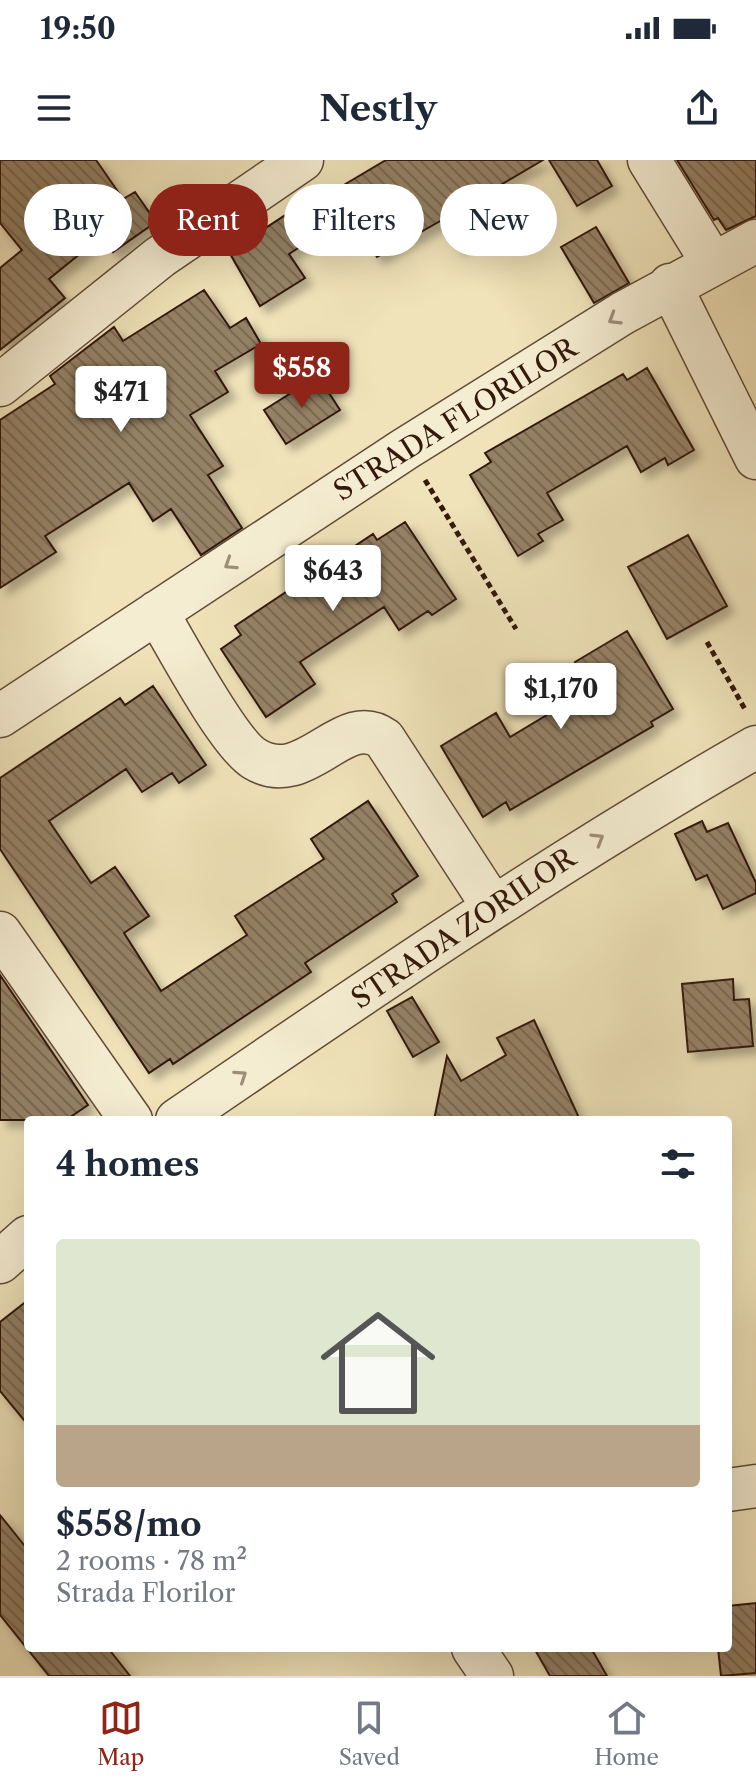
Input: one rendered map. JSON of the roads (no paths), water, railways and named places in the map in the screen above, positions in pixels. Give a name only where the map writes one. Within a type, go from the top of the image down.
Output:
[{"type":"street","points":[[0,385],[160,257],[302,160]]},
{"type":"street","points":[[649,160],[712,262]]},
{"type":"street","name":"STRADA FLORILOR","points":[[0,716],[405,449],[670,285],[756,241]]},
{"type":"street","points":[[670,285],[756,458]]},
{"type":"street","points":[[157,612],[243,751],[257,761],[272,766],[308,760],[360,731],[374,731],[384,739],[492,905]]},
{"type":"street","name":"STRADA ZORILOR","points":[[183,1116],[492,905],[643,811],[752,732]]},
{"type":"street","points":[[0,933],[128,1116]]},
{"type":"street","points":[[0,1262],[24,1241]]},
{"type":"street","points":[[732,1489],[756,1486]]},
{"type":"street","points":[[476,1652],[492,1676]]}]
